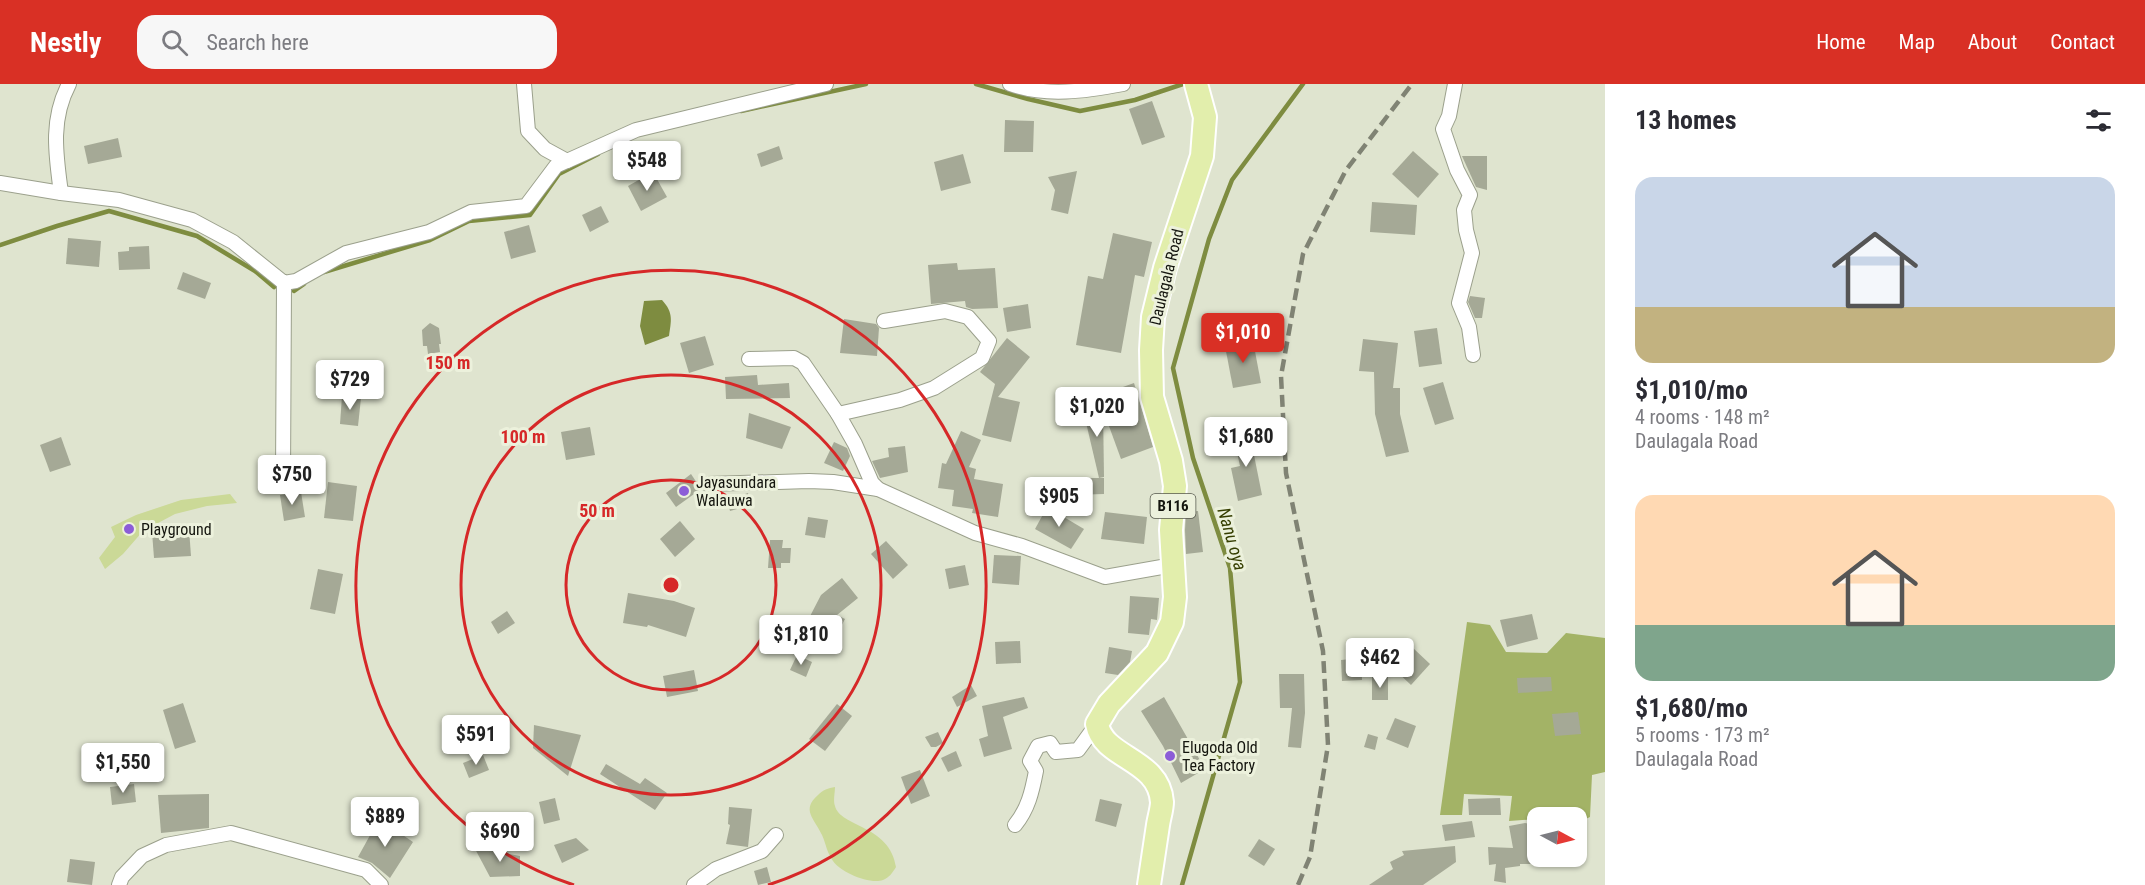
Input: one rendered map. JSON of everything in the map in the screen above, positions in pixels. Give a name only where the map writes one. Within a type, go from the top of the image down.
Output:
[{"type":"main road","name":"Daulagala Road","points":[[1097,724],[1109,704],[1157,653],[1172,622],[1175,597],[1172,530],[1175,486],[1171,461],[1152,398],[1151,350],[1153,317],[1165,268],[1202,156],[1205,117],[1196,84]]},
{"type":"main road","points":[[1097,724],[1102,739],[1115,750],[1145,768],[1156,785],[1162,802],[1149,885]]},
{"type":"street","points":[[61,193],[55,127],[62,98],[69,84]]},
{"type":"street","points":[[524,84],[528,131],[544,149],[567,160]]},
{"type":"street","points":[[0,183],[119,200],[192,220],[234,242],[284,283],[296,281],[346,253],[429,232],[471,212],[526,206],[556,166],[636,130],[826,84]]},
{"type":"street","points":[[1010,84],[1041,92],[1124,84]]},
{"type":"street","points":[[1455,84],[1449,116],[1443,129],[1457,170],[1470,195],[1464,210],[1472,253],[1459,303],[1469,327],[1473,355]]},
{"type":"street","points":[[283,477],[284,283]]},
{"type":"street","points":[[838,414],[900,400],[934,388],[982,358],[989,341],[968,317],[945,311],[884,321]]},
{"type":"street","points":[[749,359],[794,358],[803,363],[838,414],[855,444],[872,483],[878,489]]},
{"type":"street","points":[[708,484],[801,481],[833,482],[878,489],[975,533],[1022,546],[1105,577],[1173,565]]},
{"type":"street","points":[[1015,825],[1026,812],[1036,771],[1030,761],[1038,746],[1050,743],[1056,752],[1078,750],[1097,724]]},
{"type":"street","points":[[119,885],[122,877],[142,856],[166,845],[231,833],[366,870],[381,885]]},
{"type":"street","points":[[694,885],[716,869],[762,851],[776,835]]},
{"type":"shaded area","points":[[662,300],[670,313],[669,336],[645,345],[640,326],[644,301]]},
{"type":"shaded area","name":"Playground","points":[[230,494],[237,503],[207,506],[175,514],[143,531],[123,554],[105,569],[99,558],[115,537],[111,527],[136,515],[181,500]]},
{"type":"shaded area","points":[[1467,622],[1490,625],[1506,652],[1547,653],[1566,633],[1605,638],[1605,772],[1592,775],[1590,817],[1587,818],[1587,807],[1527,807],[1527,820],[1509,821],[1512,796],[1464,794],[1462,815],[1440,815]]},
{"type":"shaded area","points":[[835,787],[834,804],[839,813],[875,835],[892,853],[896,867],[885,879],[871,881],[856,876],[842,869],[831,858],[811,814],[810,805],[820,793]]},
{"type":"building","points":[[1152,101],[1165,137],[1142,145],[1129,109]]},
{"type":"building","points":[[1005,120],[1034,121],[1033,152],[1004,152]]},
{"type":"building","points":[[118,138],[122,157],[88,164],[84,146]]},
{"type":"building","points":[[779,146],[783,159],[761,167],[757,154]]},
{"type":"building","points":[[1413,151],[1439,174],[1418,198],[1392,174]]},
{"type":"building","points":[[963,154],[971,183],[941,191],[934,162]]},
{"type":"building","points":[[1462,156],[1487,156],[1487,190],[1476,187]]},
{"type":"building","points":[[1077,171],[1068,214],[1051,210],[1055,190],[1048,177]]},
{"type":"building","points":[[653,172],[667,197],[641,211],[628,186]]},
{"type":"building","points":[[1372,202],[1417,205],[1415,235],[1370,232]]},
{"type":"building","points":[[601,206],[609,222],[590,232],[582,215]]},
{"type":"building","points":[[529,225],[536,252],[511,259],[504,232]]},
{"type":"building","points":[[1113,233],[1152,242],[1144,277],[1135,275],[1121,353],[1076,345],[1088,276],[1103,279]]},
{"type":"building","points":[[68,238],[101,241],[99,267],[66,264]]},
{"type":"building","points":[[149,246],[150,269],[119,270],[118,252],[129,251],[129,247]]},
{"type":"building","points":[[957,263],[958,270],[995,268],[998,308],[972,309],[966,307],[965,301],[931,304],[928,265]]},
{"type":"building","points":[[183,272],[211,283],[205,299],[177,289]]},
{"type":"building","points":[[1470,296],[1485,298],[1482,318],[1475,318],[1468,302]]},
{"type":"building","points":[[1028,304],[1031,328],[1007,332],[1003,308]]},
{"type":"building","points":[[844,319],[876,324],[879,328],[877,356],[840,353]]},
{"type":"building","points":[[430,323],[439,328],[441,344],[439,344],[440,352],[428,354],[427,346],[423,346],[422,330]]},
{"type":"building","points":[[1437,328],[1442,364],[1419,367],[1414,331]]},
{"type":"building","points":[[705,336],[714,365],[689,373],[680,343]]},
{"type":"building","points":[[1007,338],[1030,357],[998,397],[1020,402],[1011,442],[982,435],[995,384],[980,372]]},
{"type":"building","points":[[1363,339],[1398,343],[1393,388],[1400,388],[1400,414],[1409,452],[1386,457],[1375,414],[1374,372],[1359,371]]},
{"type":"building","points":[[1253,341],[1261,383],[1233,388],[1225,346]]},
{"type":"building","points":[[757,375],[758,385],[789,383],[790,398],[726,399],[725,377]]},
{"type":"building","points":[[1443,382],[1454,419],[1435,425],[1423,388]]},
{"type":"building","points":[[1134,383],[1153,447],[1121,459],[1098,396]]},
{"type":"building","points":[[342,396],[361,398],[358,426],[340,424]]},
{"type":"building","points":[[1103,409],[1104,477],[1099,478],[1084,414]]},
{"type":"building","points":[[749,413],[791,427],[782,449],[746,438]]},
{"type":"building","points":[[590,427],[595,455],[566,460],[561,432]]},
{"type":"building","points":[[1249,430],[1262,495],[1238,501],[1231,468],[1240,466],[1233,434]]},
{"type":"building","points":[[961,431],[981,440],[969,467],[976,469],[974,479],[1003,484],[998,517],[972,513],[973,509],[952,506],[954,490],[938,488],[942,463],[946,464]]},
{"type":"building","points":[[61,437],[71,465],[50,472],[40,445]]},
{"type":"building","points":[[834,442],[847,448],[850,456],[843,471],[824,463]]},
{"type":"building","points":[[905,446],[908,472],[880,478],[872,461],[889,457],[888,448]]},
{"type":"building","name":"Jayasundara Walauwa","points":[[691,474],[701,489],[676,507],[666,493]]},
{"type":"building","points":[[1072,478],[1104,478],[1104,494],[1072,495]]},
{"type":"building","points":[[328,482],[357,486],[353,521],[324,518]]},
{"type":"building","points":[[301,492],[305,517],[284,521],[280,495]]},
{"type":"building","points":[[748,493],[751,505],[730,511],[727,500]]},
{"type":"building","points":[[1047,507],[1084,529],[1071,549],[1035,529]]},
{"type":"building","points":[[1198,511],[1203,552],[1186,554],[1186,512]]},
{"type":"building","points":[[1105,512],[1147,517],[1144,544],[1101,539]]},
{"type":"building","points":[[808,517],[828,520],[825,538],[805,535]]},
{"type":"building","points":[[680,521],[695,539],[675,557],[660,539]]},
{"type":"building","points":[[189,529],[191,556],[154,558],[152,532]]},
{"type":"building","points":[[770,540],[783,540],[782,548],[791,548],[790,563],[781,563],[781,568],[768,568]]},
{"type":"building","points":[[886,541],[908,565],[893,579],[871,554]]},
{"type":"building","points":[[994,555],[1021,556],[1019,585],[992,583]]},
{"type":"building","points":[[965,565],[969,585],[949,589],[945,569]]},
{"type":"building","points":[[318,569],[343,574],[335,614],[310,609]]},
{"type":"building","points":[[842,578],[858,598],[837,615],[845,619],[836,636],[807,622],[821,595]]},
{"type":"building","points":[[628,593],[674,601],[695,608],[686,637],[648,625],[647,627],[623,623]]},
{"type":"building","points":[[1130,596],[1159,598],[1157,620],[1151,619],[1149,635],[1128,633]]},
{"type":"building","points":[[507,611],[515,623],[498,634],[491,622]]},
{"type":"building","points":[[1532,614],[1538,639],[1507,647],[1500,620]]},
{"type":"building","points":[[1020,641],[1021,663],[996,664],[995,642]]},
{"type":"building","points":[[1109,647],[1132,651],[1130,662],[1118,675],[1105,673]]},
{"type":"building","points":[[1413,648],[1430,664],[1411,685],[1394,669]]},
{"type":"building","points":[[797,655],[812,662],[806,677],[790,670]]},
{"type":"building","points":[[1361,658],[1362,680],[1342,681],[1341,660]]},
{"type":"building","points":[[694,670],[698,691],[667,697],[663,676]]},
{"type":"building","points":[[1279,674],[1304,674],[1305,713],[1301,748],[1288,747],[1292,708],[1280,708]]},
{"type":"building","points":[[1372,677],[1388,677],[1388,700],[1372,700]]},
{"type":"building","points":[[1551,677],[1552,691],[1518,693],[1517,678]]},
{"type":"building","points":[[971,685],[977,696],[957,707],[952,697]]},
{"type":"building","points":[[1024,697],[1028,708],[1003,717],[1012,749],[984,757],[979,739],[988,736],[982,706]]},
{"type":"building","points":[[1164,697],[1205,769],[1181,783],[1163,746],[1141,711]]},
{"type":"building","points":[[183,703],[196,742],[175,749],[163,710]]},
{"type":"building","points":[[837,704],[852,716],[825,751],[809,739]]},
{"type":"building","points":[[1578,712],[1581,734],[1555,736],[1552,714]]},
{"type":"building","points":[[1395,718],[1416,726],[1408,748],[1386,739]]},
{"type":"building","points":[[534,725],[581,735],[568,776],[533,748]]},
{"type":"building","points":[[938,732],[943,743],[931,747],[925,737]]},
{"type":"building","points":[[1368,734],[1378,737],[1375,750],[1364,747]]},
{"type":"building","points":[[956,751],[962,766],[948,772],[941,758]]},
{"type":"building","points":[[483,755],[489,770],[469,778],[463,763]]},
{"type":"building","points":[[606,764],[640,784],[645,778],[667,793],[655,810],[600,774]]},
{"type":"building","points":[[920,770],[930,796],[911,804],[901,777]]},
{"type":"building","points":[[134,784],[136,802],[112,805],[110,787]]},
{"type":"building","points":[[209,794],[209,828],[161,833],[158,795]]},
{"type":"building","points":[[555,798],[560,820],[544,824],[539,802]]},
{"type":"building","points":[[1500,798],[1501,815],[1469,815],[1468,799]]},
{"type":"building","points":[[1100,799],[1122,804],[1116,827],[1095,821]]},
{"type":"building","points":[[729,807],[752,809],[748,847],[726,844],[730,825],[728,824]]},
{"type":"building","points":[[379,819],[413,842],[390,878],[372,863],[358,857]]},
{"type":"building","points":[[1472,821],[1475,837],[1445,841],[1442,825]]},
{"type":"building","points":[[1527,823],[1527,864],[1505,868],[1506,883],[1494,881],[1496,864],[1489,865],[1488,847],[1513,848],[1509,826]]},
{"type":"building","points":[[576,838],[589,850],[562,863],[554,845]]},
{"type":"building","points":[[1259,839],[1275,849],[1264,866],[1248,856]]},
{"type":"building","points":[[1455,846],[1456,862],[1423,885],[1369,885],[1393,869],[1390,862],[1404,855],[1402,851]]},
{"type":"building","points":[[474,847],[520,856],[520,876],[490,877]]},
{"type":"building","points":[[70,859],[95,862],[92,885],[67,882]]},
{"type":"building","points":[[767,867],[771,882],[758,885],[754,871]]},
{"type":"waterway","points":[[741,111],[866,84]]},
{"type":"waterway","points":[[976,84],[1080,111],[1135,100],[1183,84]]},
{"type":"waterway","name":"Nanu oya","points":[[1182,885],[1240,682],[1230,568],[1193,458],[1173,368],[1209,239],[1232,180],[1303,84]]},
{"type":"waterway","points":[[324,272],[430,240],[469,221],[530,215],[559,174],[598,154]]},
{"type":"waterway","points":[[0,245],[109,211],[197,236],[255,271],[274,287]]},
{"type":"waterway","points":[[294,291],[304,284]]},
{"type":"railway","points":[[1298,885],[1310,857],[1328,745],[1323,651],[1286,473],[1281,376],[1303,254],[1346,170],[1412,84]]},
{"type":"place","name":"Jayasundara Walauwa","points":[[684,491]]},
{"type":"place","name":"Playground","points":[[129,529]]},
{"type":"place","name":"Elugoda Old Tea Factory","points":[[1170,756]]}]
